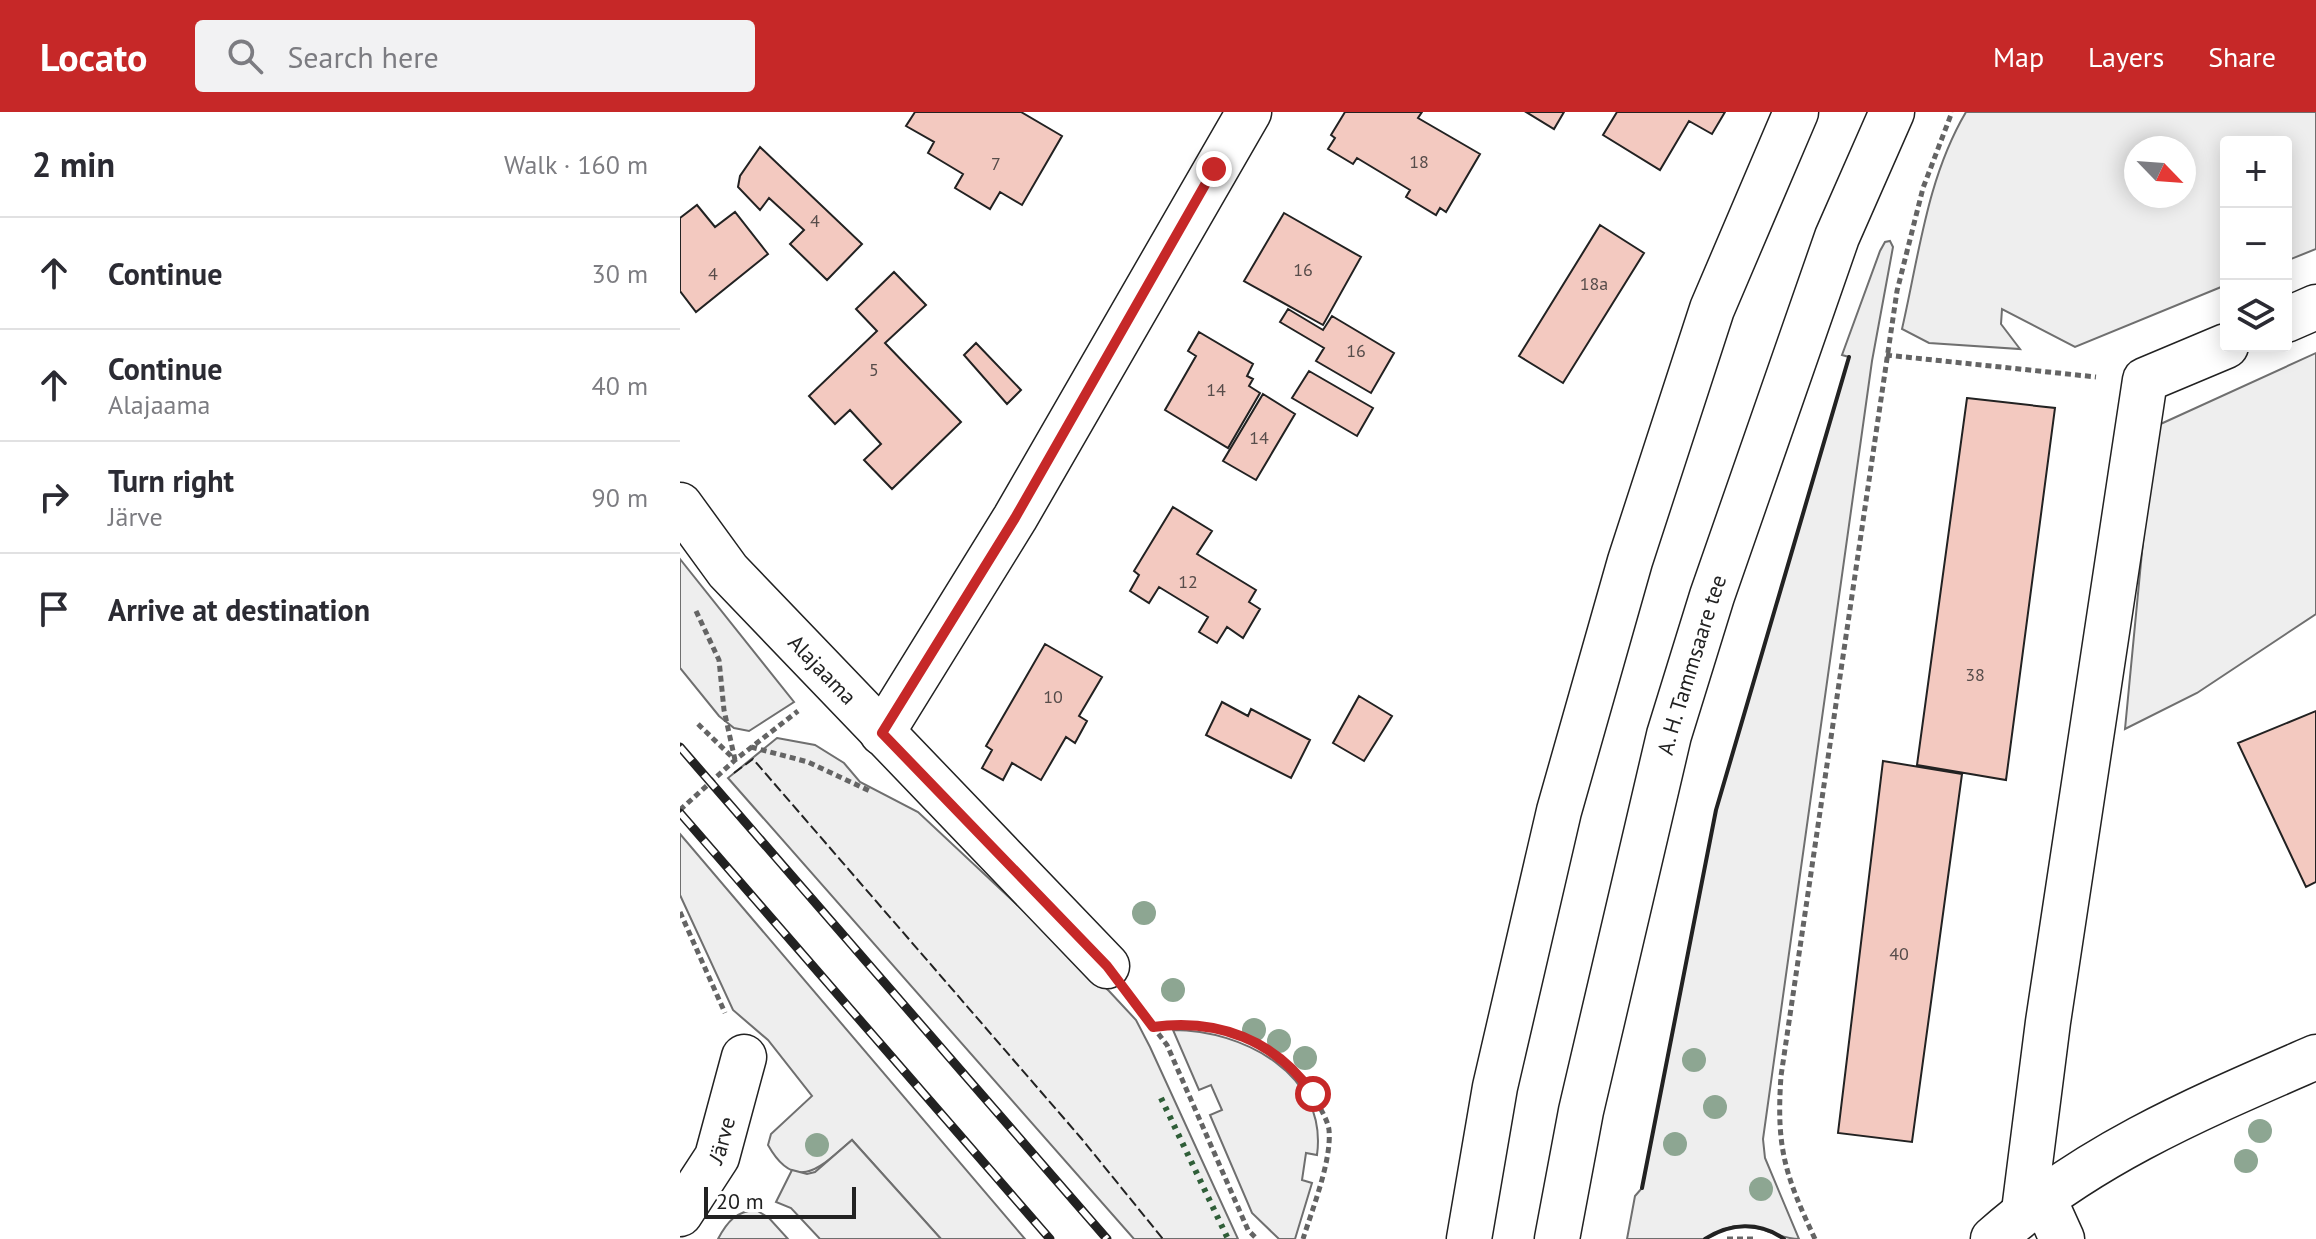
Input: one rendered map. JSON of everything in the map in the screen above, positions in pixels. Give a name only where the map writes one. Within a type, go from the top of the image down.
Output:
[{"type":"main road","points":[[882,733],[1015,518],[1249,112]]},
{"type":"main road","points":[[1469,1239],[1495,1087],[1559,811],[1630,561],[1712,309],[1796,112]]},
{"type":"main road","name":"A. H. Tammsaare tee","points":[[1557,1239],[1581,1111],[1669,735],[1712,596],[1837,237],[1892,112]]},
{"type":"main road","points":[[2292,317],[2316,307]]},
{"type":"main road","points":[[2020,1216],[2145,380],[2220,349]]},
{"type":"main road","name":"Alajaama","points":[[680,505],[728,571],[1107,966]]},
{"type":"main road","name":"Järve","points":[[680,1214],[717,1157],[744,1057]]},
{"type":"main road","points":[[2020,1216],[2163,1123],[2316,1057]]},
{"type":"main road","points":[[1445,1239],[1495,1087]]},
{"type":"main road","points":[[1568,1239],[1581,1111]]},
{"type":"main road","points":[[2020,1216],[2062,1239]]},
{"type":"path","points":[[1815,1239],[1790,1186],[1781,1156],[1778,1127],[1781,1076],[1897,291],[1923,188],[1952,112]]},
{"type":"path","points":[[1886,355],[2145,380]]},
{"type":"path","points":[[691,601],[719,660],[724,710],[735,760]]},
{"type":"path","points":[[680,810],[735,760],[834,684]]},
{"type":"path","points":[[698,724],[735,760]]},
{"type":"path","points":[[751,747],[808,762],[876,794],[945,799]]},
{"type":"path","points":[[680,912],[744,1057]]},
{"type":"path","points":[[1107,966],[1167,1045],[1248,1230],[1257,1239]]},
{"type":"path","points":[[1153,1027],[1194,1025],[1243,1035],[1283,1060],[1307,1086],[1329,1130],[1321,1176],[1303,1239]]},
{"type":"path","points":[[1727,1239],[1757,1239]]},
{"type":"shaded area","points":[[1966,112],[2316,112],[2316,249],[2292,259],[2292,136],[2220,136],[2220,287],[2075,347],[2002,309],[2001,324],[2020,349],[1929,343],[1902,329],[1926,218],[1942,163]]},
{"type":"shaded area","points":[[1890,241],[1893,247],[1872,361],[1763,1139],[1765,1158],[1799,1239],[1739,1226],[1704,1239],[1627,1239],[1635,1196],[1642,1188],[1716,810],[1849,357],[1842,355],[1880,251],[1885,242]]},
{"type":"shaded area","points":[[2316,353],[2316,614],[2197,693],[2125,729],[2154,427]]},
{"type":"shaded area","points":[[680,559],[794,702],[749,731],[734,728],[719,716],[680,668]]},
{"type":"shaded area","points":[[777,738],[815,745],[844,763],[860,782],[918,812],[1136,1020],[1238,1239],[1134,1239],[728,778]]},
{"type":"shaded area","points":[[680,834],[1025,1239],[941,1239],[852,1140],[830,1159],[809,1171],[789,1169],[778,1160],[768,1145],[771,1134],[812,1096],[768,1040],[733,1010],[680,895]]},
{"type":"shaded area","points":[[1173,1030],[1227,1038],[1252,1048],[1275,1062],[1295,1080],[1309,1101],[1317,1126],[1317,1155],[1306,1153],[1302,1180],[1312,1183],[1295,1239],[1279,1239],[1252,1213],[1210,1115],[1222,1110],[1211,1085],[1199,1090]]},
{"type":"shaded area","points":[[852,1140],[941,1239],[820,1239],[791,1208],[776,1202],[792,1170],[807,1174],[815,1172]]},
{"type":"shaded area","points":[[756,1210],[769,1218],[788,1239],[718,1239],[733,1218]]},
{"type":"building","points":[[915,112],[1021,112],[1062,136],[1022,205],[1000,192],[990,209],[955,188],[963,174],[928,153],[934,142],[906,126]]},
{"type":"building","points":[[1345,112],[1422,112],[1418,118],[1480,154],[1446,212],[1440,208],[1436,215],[1406,197],[1410,190],[1357,158],[1353,164],[1328,149],[1335,138],[1331,135]]},
{"type":"building","points":[[1526,112],[1564,112],[1554,129]]},
{"type":"building","points":[[1617,112],[1725,112],[1712,134],[1689,121],[1660,170],[1603,135]]},
{"type":"building","points":[[760,147],[862,244],[827,280],[790,244],[804,230],[769,198],[760,210],[738,187],[740,176]]},
{"type":"building","points":[[697,205],[715,227],[735,212],[768,254],[696,312],[680,291],[680,218]]},
{"type":"building","points":[[1284,213],[1361,257],[1323,325],[1244,281]]},
{"type":"building","points":[[1600,225],[1644,253],[1563,383],[1519,356]]},
{"type":"building","points":[[894,272],[926,305],[885,343],[961,422],[892,489],[864,460],[881,444],[850,410],[835,424],[809,396],[877,331],[856,309]]},
{"type":"building","points":[[1288,309],[1323,330],[1332,316],[1394,353],[1371,393],[1316,361],[1324,348],[1280,322]]},
{"type":"building","points":[[1199,332],[1253,364],[1247,376],[1253,379],[1249,386],[1260,393],[1228,448],[1165,410],[1196,356],[1188,351]]},
{"type":"building","points":[[976,343],[1021,390],[1007,404],[964,355]]},
{"type":"building","points":[[1309,371],[1373,408],[1357,436],[1292,398]]},
{"type":"building","points":[[1263,394],[1295,414],[1256,480],[1223,461]]},
{"type":"building","points":[[1967,398],[2055,408],[2006,780],[1917,765]]},
{"type":"building","points":[[1173,507],[1212,531],[1197,554],[1256,590],[1249,602],[1260,609],[1243,638],[1227,627],[1217,643],[1199,632],[1208,617],[1159,587],[1149,603],[1130,591],[1139,575],[1134,571]]},
{"type":"building","points":[[1045,644],[1102,677],[1079,716],[1087,721],[1075,743],[1066,737],[1041,780],[1012,763],[1003,780],[982,768],[992,750],[986,746]]},
{"type":"building","points":[[1359,696],[1392,716],[1364,761],[1333,743]]},
{"type":"building","points":[[1222,702],[1248,716],[1251,709],[1310,740],[1291,778],[1206,735]]},
{"type":"building","points":[[2316,711],[2316,882],[2306,887],[2238,743]]},
{"type":"building","points":[[1883,761],[1962,774],[1912,1142],[1838,1133]]},
{"type":"railway","points":[[680,747],[1107,1239]]},
{"type":"railway","points":[[680,813],[1050,1239]]},
{"type":"hedge","points":[[1161,1098],[1228,1239]]},
{"type":"fence","points":[[734,773],[753,759],[1081,1138],[1163,1239]]},
{"type":"wall","points":[[1642,1188],[1716,810],[1849,357]]},
{"type":"wall","points":[[1705,1239],[1724,1230],[1744,1226],[1765,1229],[1784,1239]]},
{"type":"route","points":[[1214,169],[1015,518],[882,733],[1107,966],[1153,1027],[1194,1025],[1243,1035],[1263,1044],[1283,1060],[1313,1094]]}]
